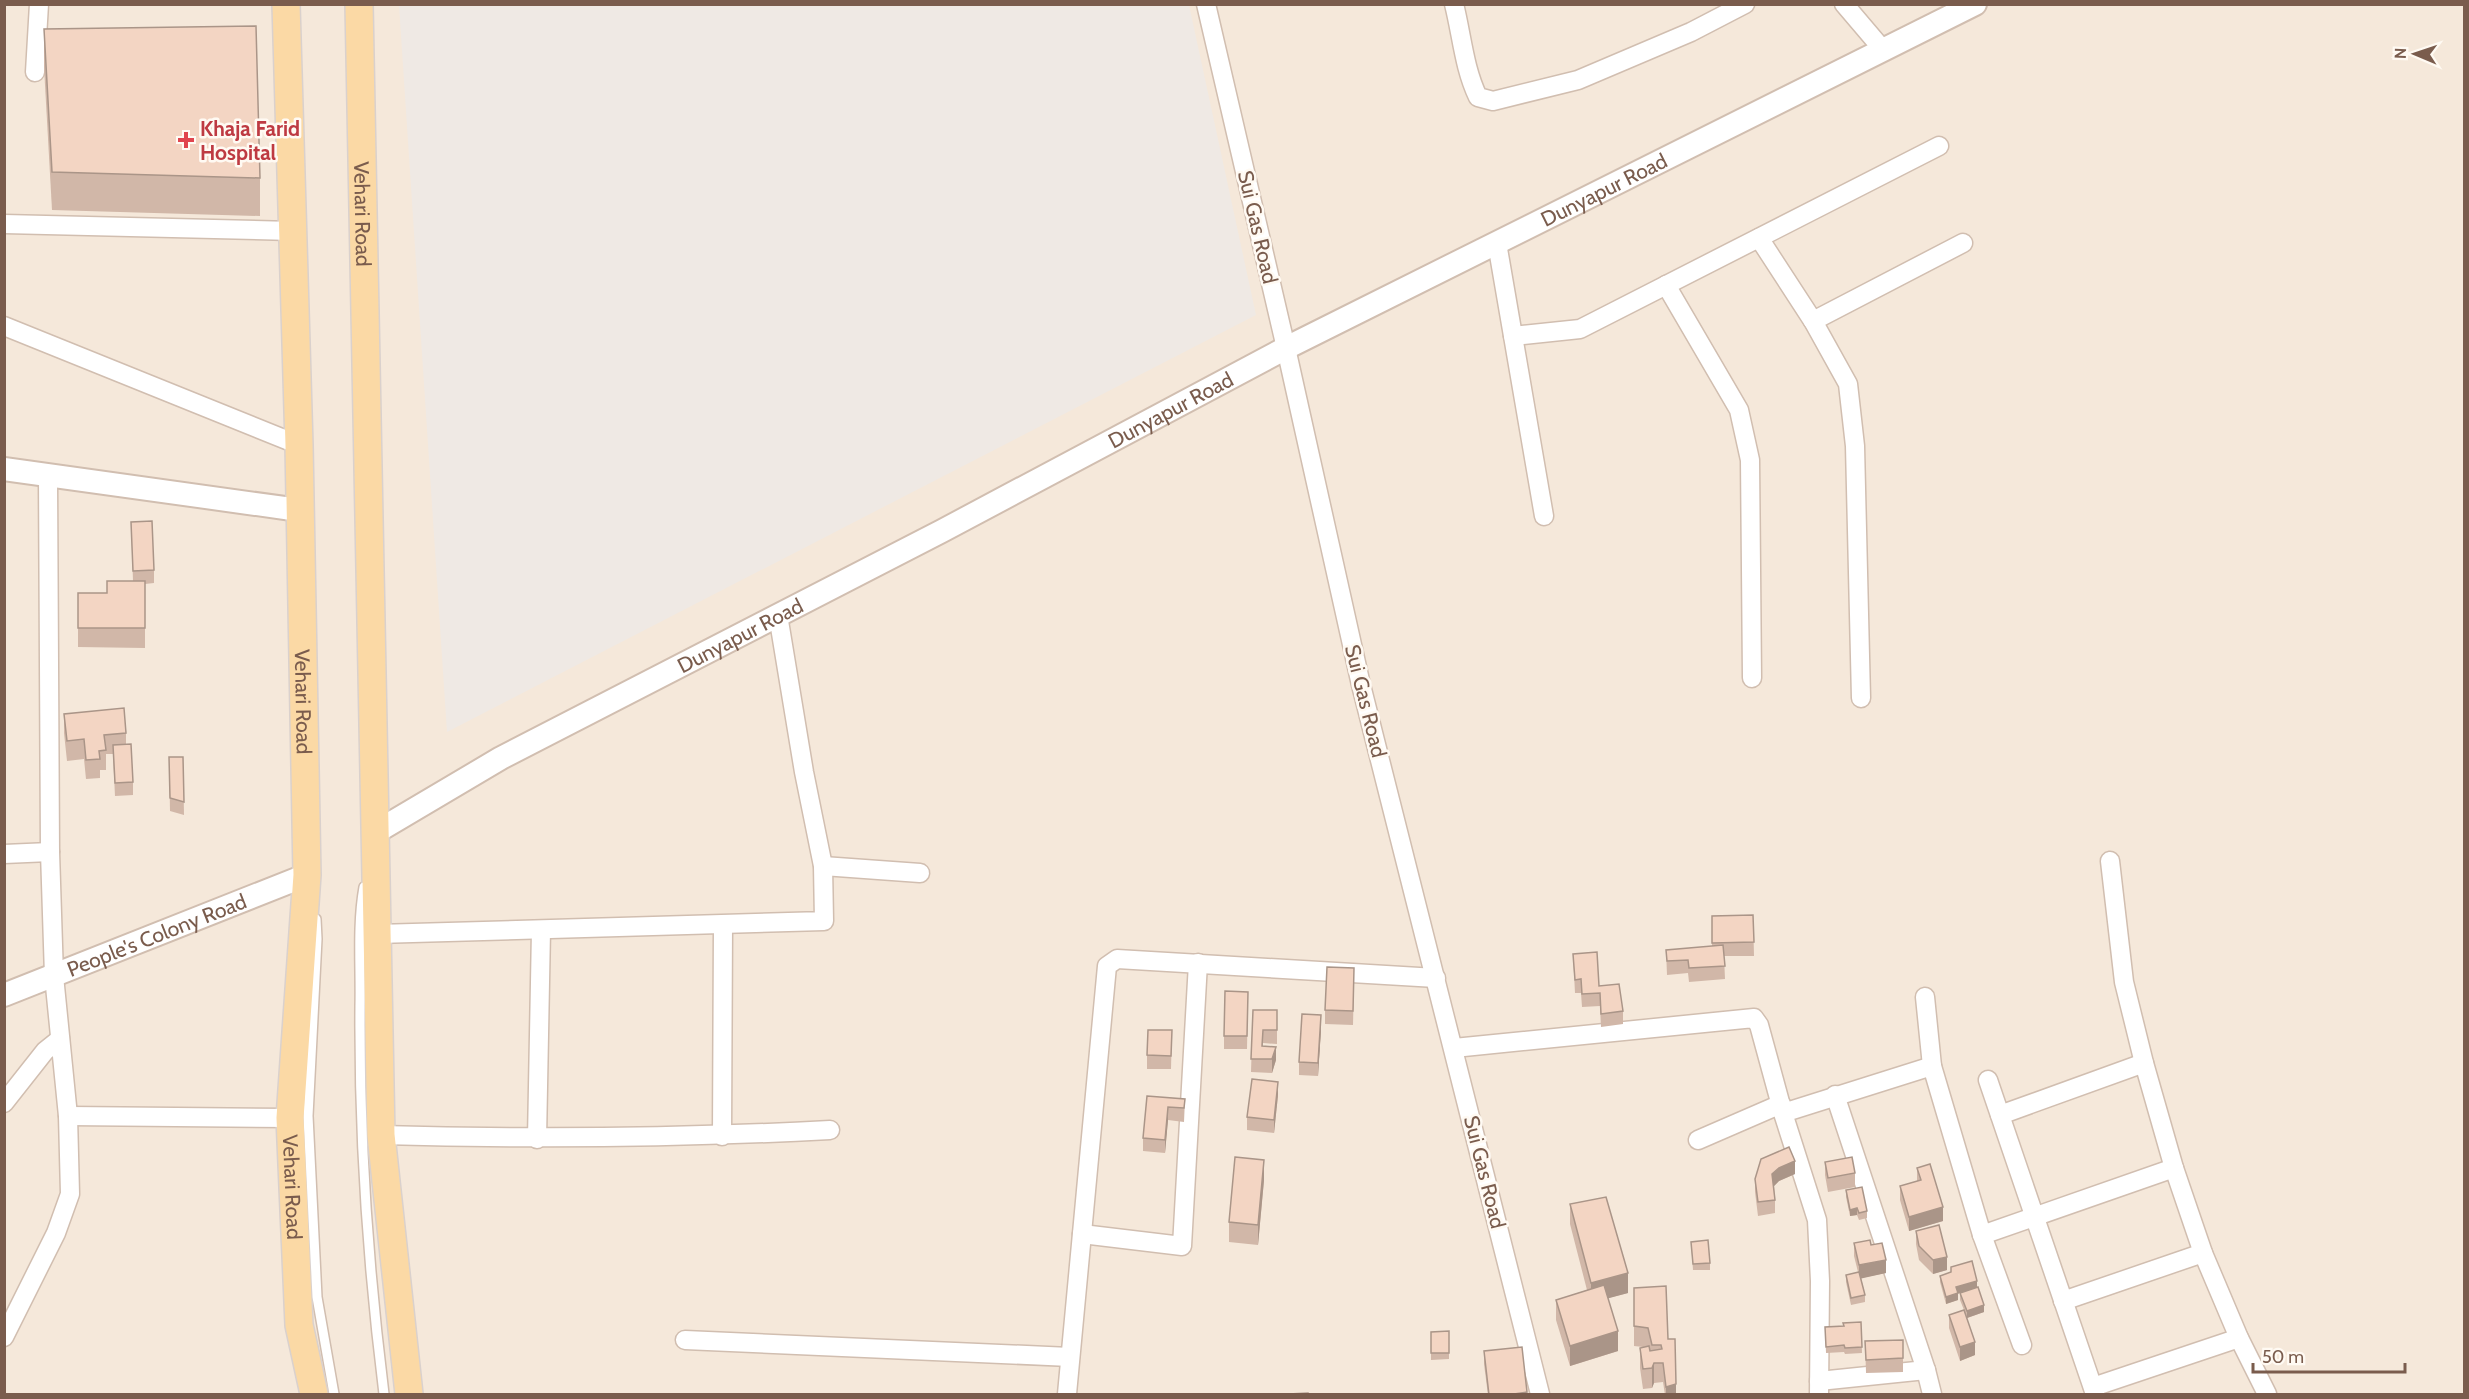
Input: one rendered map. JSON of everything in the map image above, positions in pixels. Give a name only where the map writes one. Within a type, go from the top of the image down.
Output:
[{"type":"main road","name":"Vehari Road","points":[[286,4],[299,445],[307,874],[290,1118],[299,1324],[314,1395]]},
{"type":"main road","name":"Vehari Road","points":[[359,4],[381,1135],[409,1395]]},
{"type":"street","points":[[35,72],[39,4]]},
{"type":"street","name":"Sui Gas Road","points":[[1206,4],[1361,685],[1540,1395]]},
{"type":"street","points":[[1454,4],[1463,38],[1468,76],[1478,97],[1493,101],[1578,80],[1691,32],[1744,4]]},
{"type":"street","points":[[1844,4],[1884,51]]},
{"type":"street","name":"Dunyapur Road","points":[[375,832],[501,758],[1286,348],[1975,4]]},
{"type":"street","points":[[1513,336],[1580,329],[1939,146]]},
{"type":"street","points":[[4,224],[293,231]]},
{"type":"street","points":[[1759,238],[1813,321],[1848,384],[1855,446],[1861,698]]},
{"type":"street","points":[[1497,243],[1544,516]]},
{"type":"street","points":[[1813,321],[1963,243]]},
{"type":"street","points":[[1666,285],[1739,410],[1750,460],[1752,678]]},
{"type":"street","points":[[4,326],[299,445]]},
{"type":"street","points":[[4,468],[299,510]]},
{"type":"street","points":[[4,1337],[57,1233],[70,1194],[68,1116],[54,976],[50,852],[48,476]]},
{"type":"street","points":[[377,934],[824,921],[823,866],[804,772],[778,615]]},
{"type":"street","points":[[4,854],[50,852]]},
{"type":"street","points":[[2110,861],[2124,982],[2174,1168],[2203,1253],[2239,1338],[2267,1395]]},
{"type":"street","points":[[823,866],[920,873]]},
{"type":"street","name":"People's Colony Road","points":[[4,995],[307,874]]},
{"type":"street","points":[[722,1136],[723,925]]},
{"type":"street","points":[[537,1139],[541,930]]},
{"type":"street","points":[[1067,1395],[1107,966],[1117,959],[1436,978]]},
{"type":"street","points":[[1082,1234],[1182,1246],[1198,963]]},
{"type":"street","points":[[1925,997],[1932,1066],[1982,1235],[2022,1345]]},
{"type":"street","points":[[1454,1048],[1754,1018],[1759,1025],[1782,1109],[1817,1220],[1820,1281],[1819,1388],[1926,1370]]},
{"type":"street","points":[[4,1103],[45,1051],[60,1039]]},
{"type":"street","points":[[2000,1114],[2144,1063]]},
{"type":"street","points":[[1698,1140],[1782,1109],[1932,1066]]},
{"type":"street","points":[[1988,1080],[2094,1391],[2239,1338]]},
{"type":"street","points":[[1835,1095],[1926,1370],[1932,1395]]},
{"type":"street","points":[[68,1116],[290,1118]]},
{"type":"street","points":[[381,1135],[537,1139],[722,1136],[830,1130]]},
{"type":"street","points":[[1982,1235],[2174,1168]]},
{"type":"street","points":[[2063,1301],[2203,1253]]},
{"type":"street","points":[[685,1340],[1070,1357]]},
{"type":"lane","points":[[375,832],[363,891],[359,1094],[365,1211],[384,1395]]},
{"type":"lane","points":[[307,874],[315,904],[317,939],[308,1116],[312,1234],[317,1298],[334,1395]]},
{"type":"shaded area","points":[[5,5],[2464,5],[2464,1394],[5,1394]]},
{"type":"shaded area","points":[[399,5],[1189,5],[1256,315],[447,732]]},
{"type":"building","points":[[256,26],[260,178],[52,172],[44,29]]},
{"type":"building","points":[[152,521],[154,570],[133,571],[131,522]]},
{"type":"building","points":[[107,581],[145,581],[145,628],[78,628],[78,593],[107,593]]},
{"type":"building","points":[[124,708],[126,733],[104,735],[106,750],[99,751],[100,759],[86,760],[84,739],[67,741],[64,714]]},
{"type":"building","points":[[131,744],[133,782],[115,783],[113,745]]},
{"type":"building","points":[[169,757],[183,757],[184,802],[170,798]]},
{"type":"building","points":[[1753,915],[1754,942],[1712,943],[1712,916]]},
{"type":"building","points":[[1723,945],[1725,966],[1689,968],[1688,960],[1667,961],[1666,950]]},
{"type":"building","points":[[1597,952],[1599,986],[1619,984],[1623,1011],[1601,1014],[1600,993],[1582,994],[1581,979],[1575,980],[1573,954]]},
{"type":"building","points":[[1327,967],[1354,968],[1353,1011],[1325,1010]]},
{"type":"building","points":[[1225,991],[1248,992],[1247,1036],[1224,1036]]},
{"type":"building","points":[[1253,1010],[1277,1010],[1277,1030],[1263,1030],[1262,1046],[1276,1047],[1272,1059],[1251,1059]]},
{"type":"building","points":[[1302,1014],[1321,1015],[1318,1063],[1299,1062]]},
{"type":"building","points":[[1148,1030],[1172,1030],[1171,1056],[1147,1055]]},
{"type":"building","points":[[1252,1079],[1278,1082],[1274,1120],[1247,1117]]},
{"type":"building","points":[[1147,1096],[1185,1099],[1184,1108],[1168,1107],[1165,1140],[1143,1138]]},
{"type":"building","points":[[1789,1147],[1795,1161],[1772,1174],[1775,1200],[1758,1202],[1755,1179],[1761,1159]]},
{"type":"building","points":[[1235,1157],[1264,1160],[1258,1225],[1229,1222]]},
{"type":"building","points":[[1852,1157],[1855,1173],[1828,1178],[1825,1162]]},
{"type":"building","points":[[1930,1164],[1943,1207],[1909,1217],[1900,1186],[1921,1180],[1917,1168]]},
{"type":"building","points":[[1862,1187],[1867,1211],[1859,1213],[1857,1208],[1850,1210],[1846,1190]]},
{"type":"building","points":[[1606,1197],[1628,1273],[1591,1283],[1570,1204]]},
{"type":"building","points":[[1939,1225],[1947,1257],[1933,1260],[1919,1246],[1916,1231]]},
{"type":"building","points":[[1708,1240],[1710,1263],[1693,1264],[1691,1242]]},
{"type":"building","points":[[1870,1240],[1871,1245],[1882,1243],[1886,1260],[1859,1265],[1854,1243]]},
{"type":"building","points":[[1972,1261],[1977,1281],[1956,1287],[1958,1293],[1946,1297],[1940,1276],[1951,1272],[1951,1267]]},
{"type":"building","points":[[1859,1272],[1865,1295],[1851,1298],[1846,1275]]},
{"type":"building","points":[[1604,1285],[1618,1331],[1570,1346],[1556,1300]]},
{"type":"building","points":[[1666,1286],[1668,1339],[1675,1339],[1676,1384],[1666,1387],[1663,1363],[1654,1363],[1652,1368],[1643,1369],[1640,1348],[1649,1346],[1650,1351],[1662,1349],[1661,1345],[1652,1345],[1648,1328],[1634,1326],[1634,1288]]},
{"type":"building","points":[[1978,1287],[1984,1305],[1967,1311],[1960,1293]]},
{"type":"building","points":[[1964,1310],[1975,1342],[1960,1347],[1949,1315]]},
{"type":"building","points":[[1861,1322],[1862,1347],[1845,1348],[1844,1345],[1826,1347],[1825,1327]]},
{"type":"building","points":[[1449,1331],[1449,1353],[1431,1353],[1431,1332]]},
{"type":"building","points":[[1903,1340],[1903,1358],[1866,1360],[1865,1341]]},
{"type":"building","points":[[1522,1347],[1527,1392],[1489,1395],[1484,1351]]},
{"type":"building","points":[[1308,1393],[1308,1395],[1289,1395],[1289,1394]]},
{"type":"place","name":"Khaja Farid Hospital","points":[[186,140]]}]
